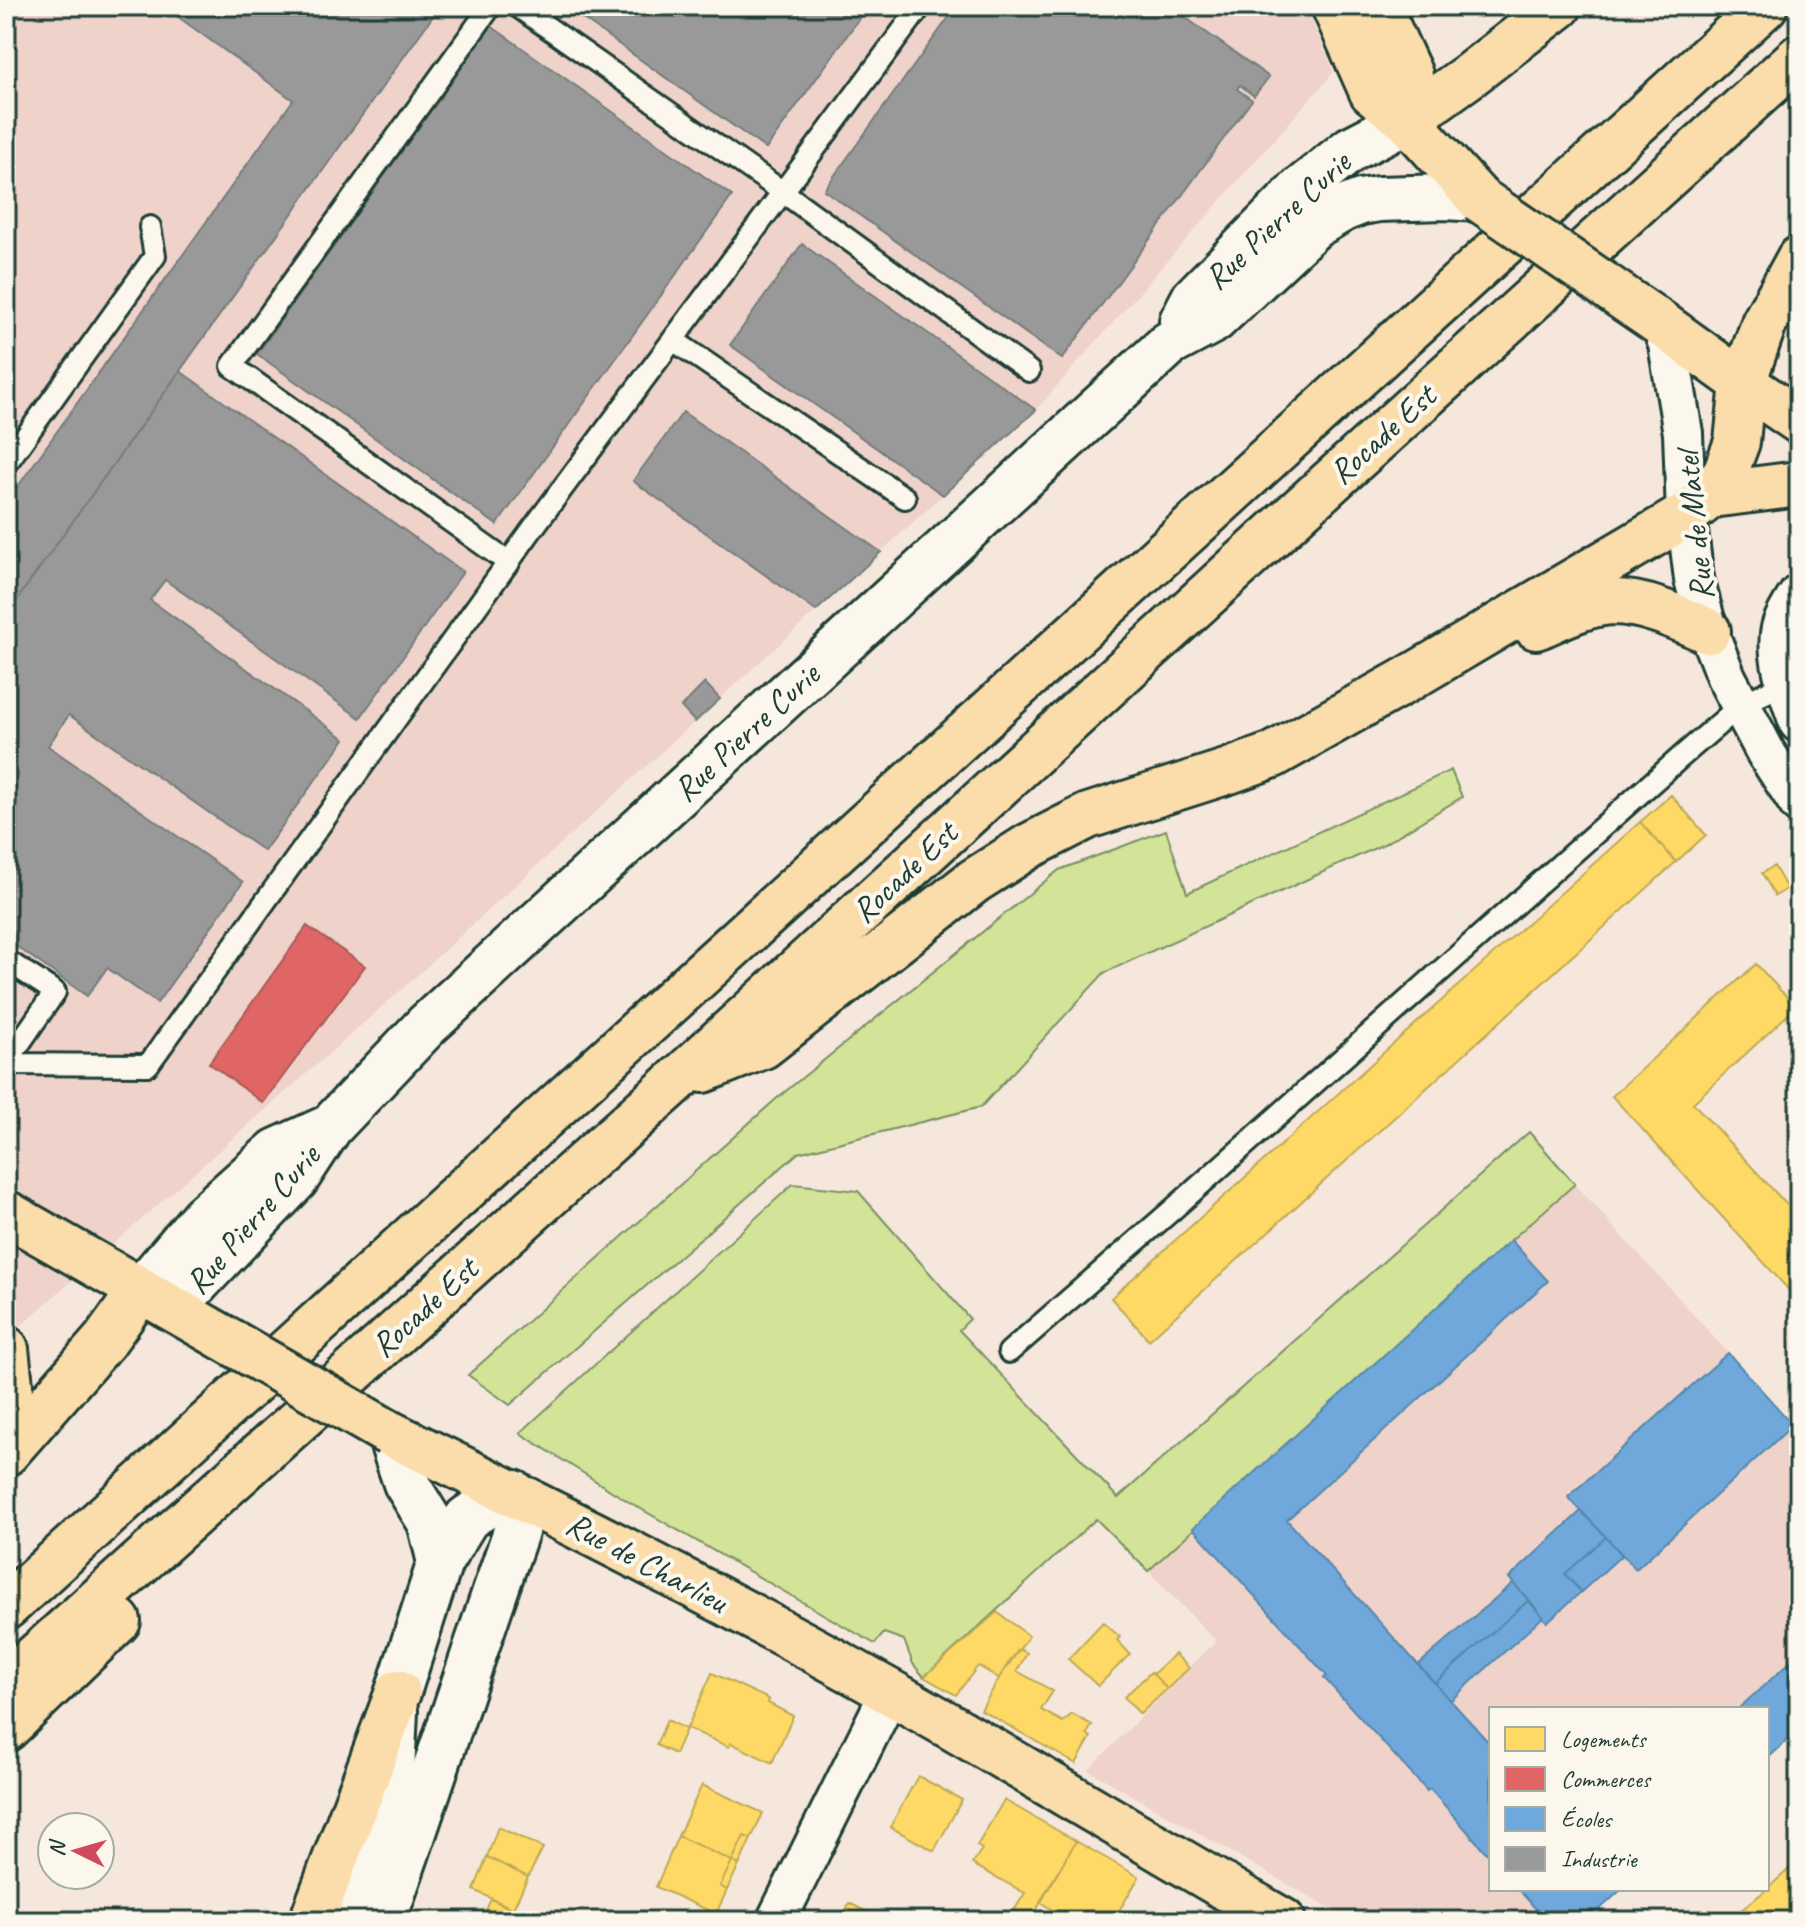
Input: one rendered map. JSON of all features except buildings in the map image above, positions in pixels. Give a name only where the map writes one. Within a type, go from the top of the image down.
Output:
[{"type":"main road","points":[[1334,6],[1372,92],[1407,120],[1479,199],[1799,421]]},
{"type":"main road","points":[[1378,6],[1410,75],[1407,120]]},
{"type":"main road","points":[[1407,120],[1559,6]]},
{"type":"main road","name":"Rocade Est","points":[[6,1607],[1765,6]]},
{"type":"main road","name":"Rocade Est","points":[[6,1683],[675,1082],[1314,496],[1799,57]]},
{"type":"main road","points":[[1699,505],[1726,471],[1737,442],[1743,383],[1764,323],[1799,259]]},
{"type":"main road","points":[[675,1082],[763,1046],[974,881],[1029,846],[1088,816],[1273,755],[1408,679],[1699,505],[1799,484]]},
{"type":"main road","points":[[1408,679],[1579,609],[1612,602],[1646,607],[1708,631]]},
{"type":"main road","name":"Rue de Charlieu","points":[[6,1213],[389,1433],[520,1496],[890,1692],[1283,1921]]},
{"type":"main road","points":[[6,1453],[105,1340],[157,1299]]},
{"type":"main road","points":[[6,1349],[10,1385],[6,1435]]},
{"type":"main road","points":[[6,1729],[128,1611],[158,1546]]},
{"type":"main road","points":[[312,1921],[398,1692]]},
{"type":"street","name":"Rue Pierre Curie","points":[[1169,344],[1194,298],[1301,189],[1351,149],[1407,120]]},
{"type":"street","name":"Rue Pierre Curie","points":[[157,1299],[203,1217],[277,1151],[330,1127],[427,1025],[1169,344],[1214,320],[1314,226],[1343,209],[1379,199],[1479,199]]},
{"type":"street","name":"Rue de Matel","points":[[1660,323],[1668,344],[1699,505],[1694,579],[1708,631],[1726,677],[1766,753],[1799,804]]},
{"type":"street","points":[[1799,594],[1781,628],[1781,658],[1799,723]]},
{"type":"street","points":[[389,1433],[406,1483],[430,1522],[440,1562]]},
{"type":"street","points":[[352,1921],[379,1843],[395,1773],[398,1692],[440,1562],[467,1518],[520,1496]]},
{"type":"street","points":[[383,1921],[495,1590],[520,1496]]},
{"type":"street","points":[[776,1921],[890,1692]]},
{"type":"lane","points":[[491,6],[232,366],[509,563]]},
{"type":"lane","points":[[517,6],[783,192],[1029,371]]},
{"type":"lane","points":[[6,1063],[148,1065],[509,563],[921,6]]},
{"type":"lane","points":[[6,464],[155,256],[150,227]]},
{"type":"lane","points":[[673,340],[905,498]]},
{"type":"lane","points":[[1009,1352],[1136,1243],[1742,704],[1786,683]]},
{"type":"lane","points":[[6,960],[55,992],[6,1063]]},
{"type":"shaded area","points":[[6,6],[1306,6],[1334,72],[1036,410],[400,991],[6,1339]]},
{"type":"shaded area","points":[[1575,1184],[1799,1431],[1799,1730],[1769,1710],[1769,1707],[1489,1707],[1489,1891],[1620,1891],[1587,1921],[1352,1921],[1088,1770],[1216,1641],[1148,1571]]},
{"type":"green space","points":[[1451,770],[1462,797],[1384,844],[1104,973],[981,1107],[798,1153],[510,1405],[468,1375],[776,1099],[1059,870],[1166,830],[1187,893]]},
{"type":"green space","points":[[1529,1132],[1575,1184],[1148,1571],[1096,1519],[924,1677],[913,1664],[904,1640],[884,1633],[875,1644],[629,1502],[520,1433],[793,1184],[858,1191],[970,1319],[959,1330],[1118,1498]]}]
